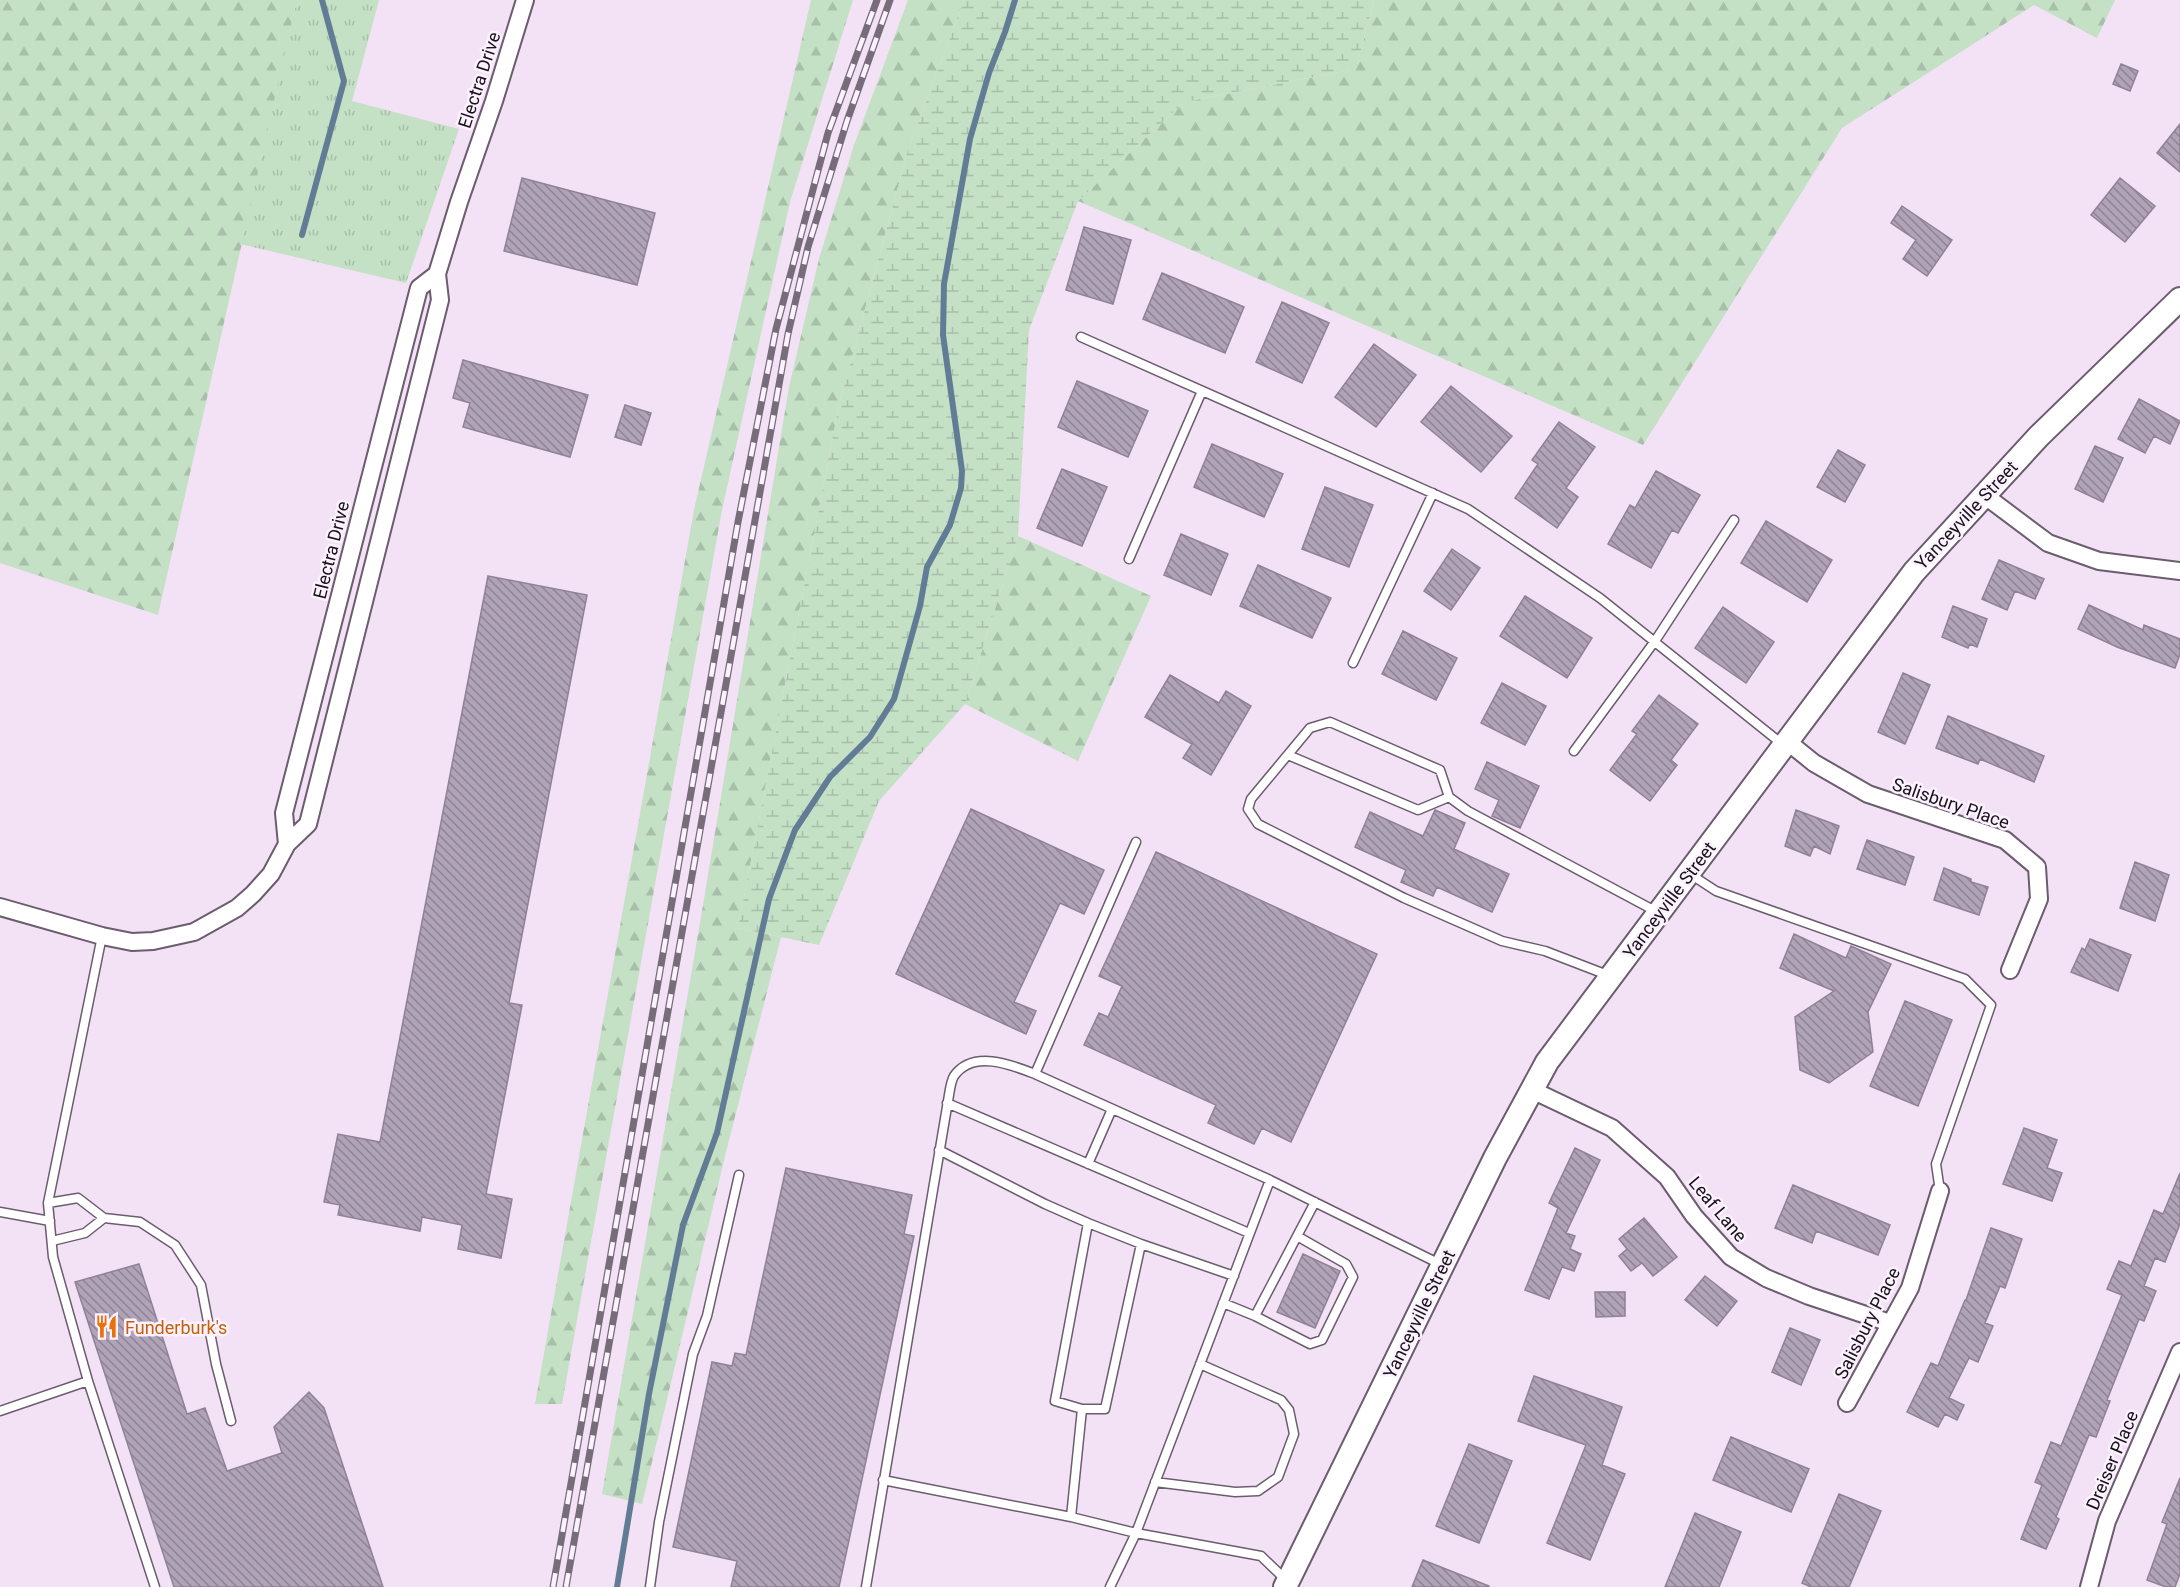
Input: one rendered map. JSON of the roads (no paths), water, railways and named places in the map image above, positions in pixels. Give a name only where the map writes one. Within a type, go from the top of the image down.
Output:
[{"type":"main road","name":"Yanceyville Street","points":[[1286,1584],[1495,1158],[1547,1062],[1914,572],[2039,436],[2180,299]]},
{"type":"street","name":"Electra Drive","points":[[287,844],[284,813],[382,483],[440,300],[437,274],[525,0]]},
{"type":"street","name":"Electra Drive","points":[[0,907],[102,936],[132,942],[153,941],[194,932],[237,908],[253,894],[271,874],[287,844],[308,824],[382,483],[419,288],[437,274]]},
{"type":"street","points":[[1984,495],[2048,543],[2099,561],[2180,571]]},
{"type":"street","name":"Salisbury Place","points":[[1786,744],[1868,794],[2005,840],[2037,867],[2039,899],[2010,970]]},
{"type":"street","name":"Leaf Lane","points":[[1532,1090],[1612,1128],[1667,1177],[1694,1216],[1731,1257],[1766,1278],[1809,1296],[1890,1323]]},
{"type":"street","name":"Salisbury Place","points":[[1847,1402],[1910,1288],[1940,1191]]},
{"type":"street","name":"Dreiser Place","points":[[2089,1587],[2107,1521],[2180,1352]]},
{"type":"lane","points":[[1081,337],[1433,493],[1477,515],[1600,598],[1786,744]]},
{"type":"lane","points":[[1129,560],[1202,391]]},
{"type":"lane","points":[[1353,663],[1433,493]]},
{"type":"lane","points":[[1574,751],[1655,641],[1734,520]]},
{"type":"lane","points":[[1612,977],[1545,951],[1502,941],[1404,898],[1258,824],[1248,809],[1251,799],[1310,728],[1330,722],[1440,770],[1449,796],[1468,811],[1659,913]]},
{"type":"lane","points":[[1288,755],[1419,810],[1449,796]]},
{"type":"lane","points":[[1035,1074],[1136,842]]},
{"type":"lane","points":[[1689,873],[1716,891],[1965,979],[1992,1005],[1936,1164],[1940,1191]]},
{"type":"lane","points":[[102,936],[48,1203],[53,1257],[88,1382],[156,1587]]},
{"type":"lane","points":[[866,1587],[947,1103],[954,1077],[966,1066],[985,1061],[1009,1064],[1035,1074],[1270,1180],[1443,1265]]},
{"type":"lane","points":[[947,1103],[1249,1233]]},
{"type":"lane","points":[[1088,1164],[1112,1109]]},
{"type":"lane","points":[[939,1150],[1046,1204],[1088,1222],[1141,1244],[1234,1275]]},
{"type":"lane","points":[[650,1587],[659,1522],[693,1354],[707,1316],[739,1175]]},
{"type":"lane","points":[[1110,1587],[1136,1533],[1270,1180]]},
{"type":"lane","points":[[48,1203],[78,1198],[104,1218],[140,1222],[175,1245],[201,1285],[216,1364],[231,1420]]},
{"type":"lane","points":[[1255,1316],[1315,1202]]},
{"type":"lane","points":[[0,1212],[50,1221]]},
{"type":"lane","points":[[52,1241],[85,1233],[104,1218]]},
{"type":"lane","points":[[1088,1222],[1055,1401],[1082,1409],[1105,1409],[1141,1244]]},
{"type":"lane","points":[[1223,1303],[1255,1316],[1310,1344],[1322,1340],[1353,1277],[1346,1264],[1297,1236]]},
{"type":"lane","points":[[1155,1482],[1235,1492],[1258,1491],[1278,1477],[1294,1434],[1289,1410],[1281,1400],[1200,1364]]},
{"type":"lane","points":[[0,1411],[88,1382]]},
{"type":"lane","points":[[1071,1517],[1082,1409]]},
{"type":"lane","points":[[883,1480],[1071,1517],[1136,1533],[1261,1556],[1286,1584]]},
{"type":"waterway","points":[[302,235],[344,81],[322,0]]},
{"type":"waterway","points":[[617,1587],[649,1394],[683,1225],[717,1133],[769,899],[795,830],[830,777],[870,737],[894,699],[920,606],[927,567],[950,525],[961,488],[962,471],[943,335],[944,284],[970,139],[989,73],[1015,0]]},
{"type":"railway","points":[[553,1587],[738,522],[776,329],[828,133],[877,0]]},
{"type":"railway","points":[[566,1587],[788,334],[808,247],[847,121],[890,0]]},
{"type":"place","name":"Funderburk's","points":[[107,1327]]}]
